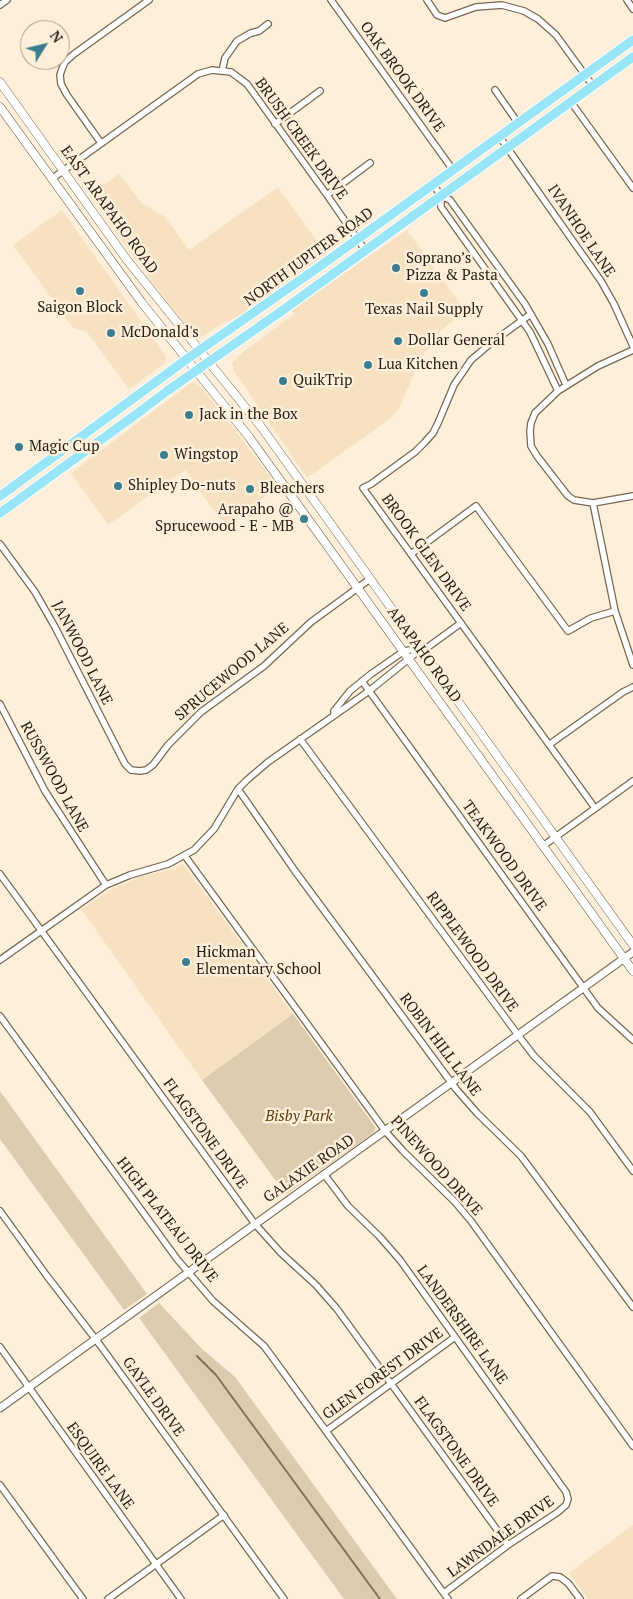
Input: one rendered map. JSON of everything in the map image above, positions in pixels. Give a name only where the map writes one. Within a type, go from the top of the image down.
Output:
[{"type":"main road","name":"NORTH JUPITER ROAD","points":[[0,496],[633,40]]},
{"type":"main road","name":"NORTH JUPITER ROAD","points":[[0,513],[68,465],[195,370],[283,310],[633,57]]},
{"type":"main road","name":"EAST ARAPAHO ROAD","points":[[0,82],[153,295],[200,351]]},
{"type":"main road","name":"EAST ARAPAHO ROAD","points":[[0,106],[142,303],[187,360]]},
{"type":"main road","points":[[102,248],[111,238]]},
{"type":"main road","points":[[274,298],[283,310]]},
{"type":"main road","name":"ARAPAHO ROAD","points":[[200,351],[262,428],[301,485],[633,945]]},
{"type":"main road","name":"ARAPAHO ROAD","points":[[187,360],[249,436],[633,971]]},
{"type":"main road","points":[[107,418],[115,430]]},
{"type":"main road","points":[[47,478],[47,468],[50,459],[68,465]]},
{"type":"main road","points":[[290,493],[301,485]]},
{"type":"street","points":[[0,5],[7,0]]},
{"type":"street","points":[[101,143],[67,96],[61,84],[60,76],[62,69],[65,62],[74,54],[149,0]]},
{"type":"street","name":"OAK BROOK DRIVE","points":[[331,0],[454,170]]},
{"type":"street","points":[[426,0],[437,15],[445,18],[476,7],[502,4],[538,18],[556,35],[592,86]]},
{"type":"street","points":[[627,0],[633,9]]},
{"type":"street","points":[[53,178],[198,74],[212,70],[222,70],[225,58],[237,41],[259,31],[268,24]]},
{"type":"street","name":"BRUSH CREEK DRIVE","points":[[222,70],[231,72],[247,84],[365,250]]},
{"type":"street","points":[[495,90],[518,123]]},
{"type":"street","points":[[275,124],[320,91]]},
{"type":"street","points":[[571,102],[633,188]]},
{"type":"street","name":"IVANHOE LANE","points":[[499,136],[601,281],[614,304],[633,348]]},
{"type":"street","points":[[327,195],[370,163]]},
{"type":"street","points":[[433,184],[441,196],[450,200],[531,314],[548,344],[566,385]]},
{"type":"street","points":[[441,196],[441,206],[523,320],[558,391]]},
{"type":"street","name":"BROOK GLEN DRIVE","points":[[531,314],[471,360],[454,385],[438,423],[426,442],[364,488],[596,808]]},
{"type":"street","points":[[633,348],[598,366],[558,391],[535,413],[530,431],[532,446],[537,456],[568,496],[574,500],[593,503],[633,496]]},
{"type":"street","points":[[593,503],[615,611],[633,664]]},
{"type":"street","points":[[411,554],[476,506],[568,631],[591,618],[615,611]]},
{"type":"street","name":"JANWOOD LANE","points":[[0,544],[35,592],[56,627],[125,764],[131,770],[140,771]]},
{"type":"street","name":"SPRUCEWOOD LANE","points":[[140,771],[146,770],[153,765],[173,739],[201,712],[264,666],[311,622],[370,579]]},
{"type":"street","points":[[334,714],[334,711],[350,691],[362,681],[404,651],[428,647],[461,623]]},
{"type":"street","points":[[0,960],[106,885],[185,856],[202,843],[214,829],[238,789],[268,762],[369,691],[421,649]]},
{"type":"street","name":"TEAKWOOD DRIVE","points":[[362,681],[598,1008],[633,1040]]},
{"type":"street","points":[[550,744],[623,692],[633,688]]},
{"type":"street","name":"RUSSWOOD LANE","points":[[0,704],[45,791],[106,885]]},
{"type":"street","name":"RIPPLEWOOD DRIVE","points":[[300,739],[518,1036],[534,1056],[590,1112],[633,1171]]},
{"type":"street","points":[[543,846],[633,782]]},
{"type":"street","name":"ROBIN HILL LANE","points":[[238,789],[452,1083],[477,1113],[521,1156],[633,1307]]},
{"type":"street","name":"PINEWOOD DRIVE","points":[[185,856],[386,1132],[455,1202],[471,1221],[633,1446]]},
{"type":"street","name":"FLAGSTONE DRIVE","points":[[0,874],[255,1224],[280,1253],[327,1297],[508,1545]]},
{"type":"street","name":"GALAXIE ROAD","points":[[0,1408],[324,1174],[386,1132],[633,952]]},
{"type":"street","name":"HIGH PLATEAU DRIVE","points":[[0,1016],[171,1251],[213,1301],[264,1346],[448,1599]]},
{"type":"street","name":"LANDERSHIRE LANE","points":[[324,1174],[348,1206],[379,1236],[400,1260],[566,1492],[568,1499]]},
{"type":"street","name":"GAYLE DRIVE","points":[[0,1211],[284,1599]]},
{"type":"street","name":"GLEN FOREST DRIVE","points":[[326,1431],[455,1336]]},
{"type":"street","name":"ESQUIRE LANE","points":[[0,1347],[181,1599]]},
{"type":"street","points":[[0,1485],[83,1599]]},
{"type":"street","name":"LAWNDALE DRIVE","points":[[444,1593],[508,1545],[558,1512],[566,1505],[568,1499]]},
{"type":"street","points":[[108,1599],[224,1515]]},
{"type":"street","points":[[521,1599],[552,1576],[560,1577],[568,1583],[580,1599]]},
{"type":"shaded area","points":[[119,174],[142,203],[165,217],[189,250],[278,187],[326,254],[239,316],[196,338],[148,277],[89,195]]},
{"type":"shaded area","points":[[62,210],[166,356],[165,363],[129,389],[87,332],[73,328],[13,245]]},
{"type":"shaded area","points":[[407,230],[463,308],[460,314],[440,332],[420,360],[399,409],[391,418],[307,478],[234,371],[232,363],[243,352],[294,314],[292,310]]},
{"type":"shaded area","points":[[194,382],[200,386],[278,487],[225,526],[185,470],[108,525],[71,473]]},
{"type":"shaded area","name":"Hickman Elementary School","points":[[183,864],[293,1014],[202,1080],[81,909],[112,889],[142,876],[174,869]]},
{"type":"shaded area","points":[[633,1525],[633,1599],[588,1599],[569,1573]]},
{"type":"green space","name":"Bisby Park","points":[[293,1014],[376,1128],[373,1133],[287,1194],[202,1080]]},
{"type":"green space","points":[[0,1091],[147,1294],[124,1310],[0,1139]]},
{"type":"green space","points":[[159,1303],[201,1348],[235,1377],[397,1599],[344,1599],[139,1318]]},
{"type":"waterway","points":[[197,1356],[216,1375],[380,1599]]},
{"type":"place","name":"Soprano’s Pizza & Pasta","points":[[396,268]]},
{"type":"place","name":"Saigon Block","points":[[80,291]]},
{"type":"place","name":"Texas Nail Supply","points":[[424,293]]},
{"type":"place","name":"McDonald's","points":[[111,333]]},
{"type":"place","name":"Dollar General","points":[[398,341]]},
{"type":"place","name":"Lua Kitchen","points":[[368,365]]},
{"type":"place","name":"QuikTrip","points":[[283,381]]},
{"type":"place","name":"Jack in the Box","points":[[189,415]]},
{"type":"place","name":"Magic Cup","points":[[19,447]]},
{"type":"place","name":"Wingstop","points":[[164,455]]},
{"type":"place","name":"Shipley Do-nuts","points":[[118,486]]},
{"type":"place","name":"Bleachers","points":[[250,489]]},
{"type":"place","name":"Arapaho @ Sprucewood - E - MB","points":[[304,519]]},
{"type":"place","name":"Hickman Elementary School","points":[[186,962]]}]
